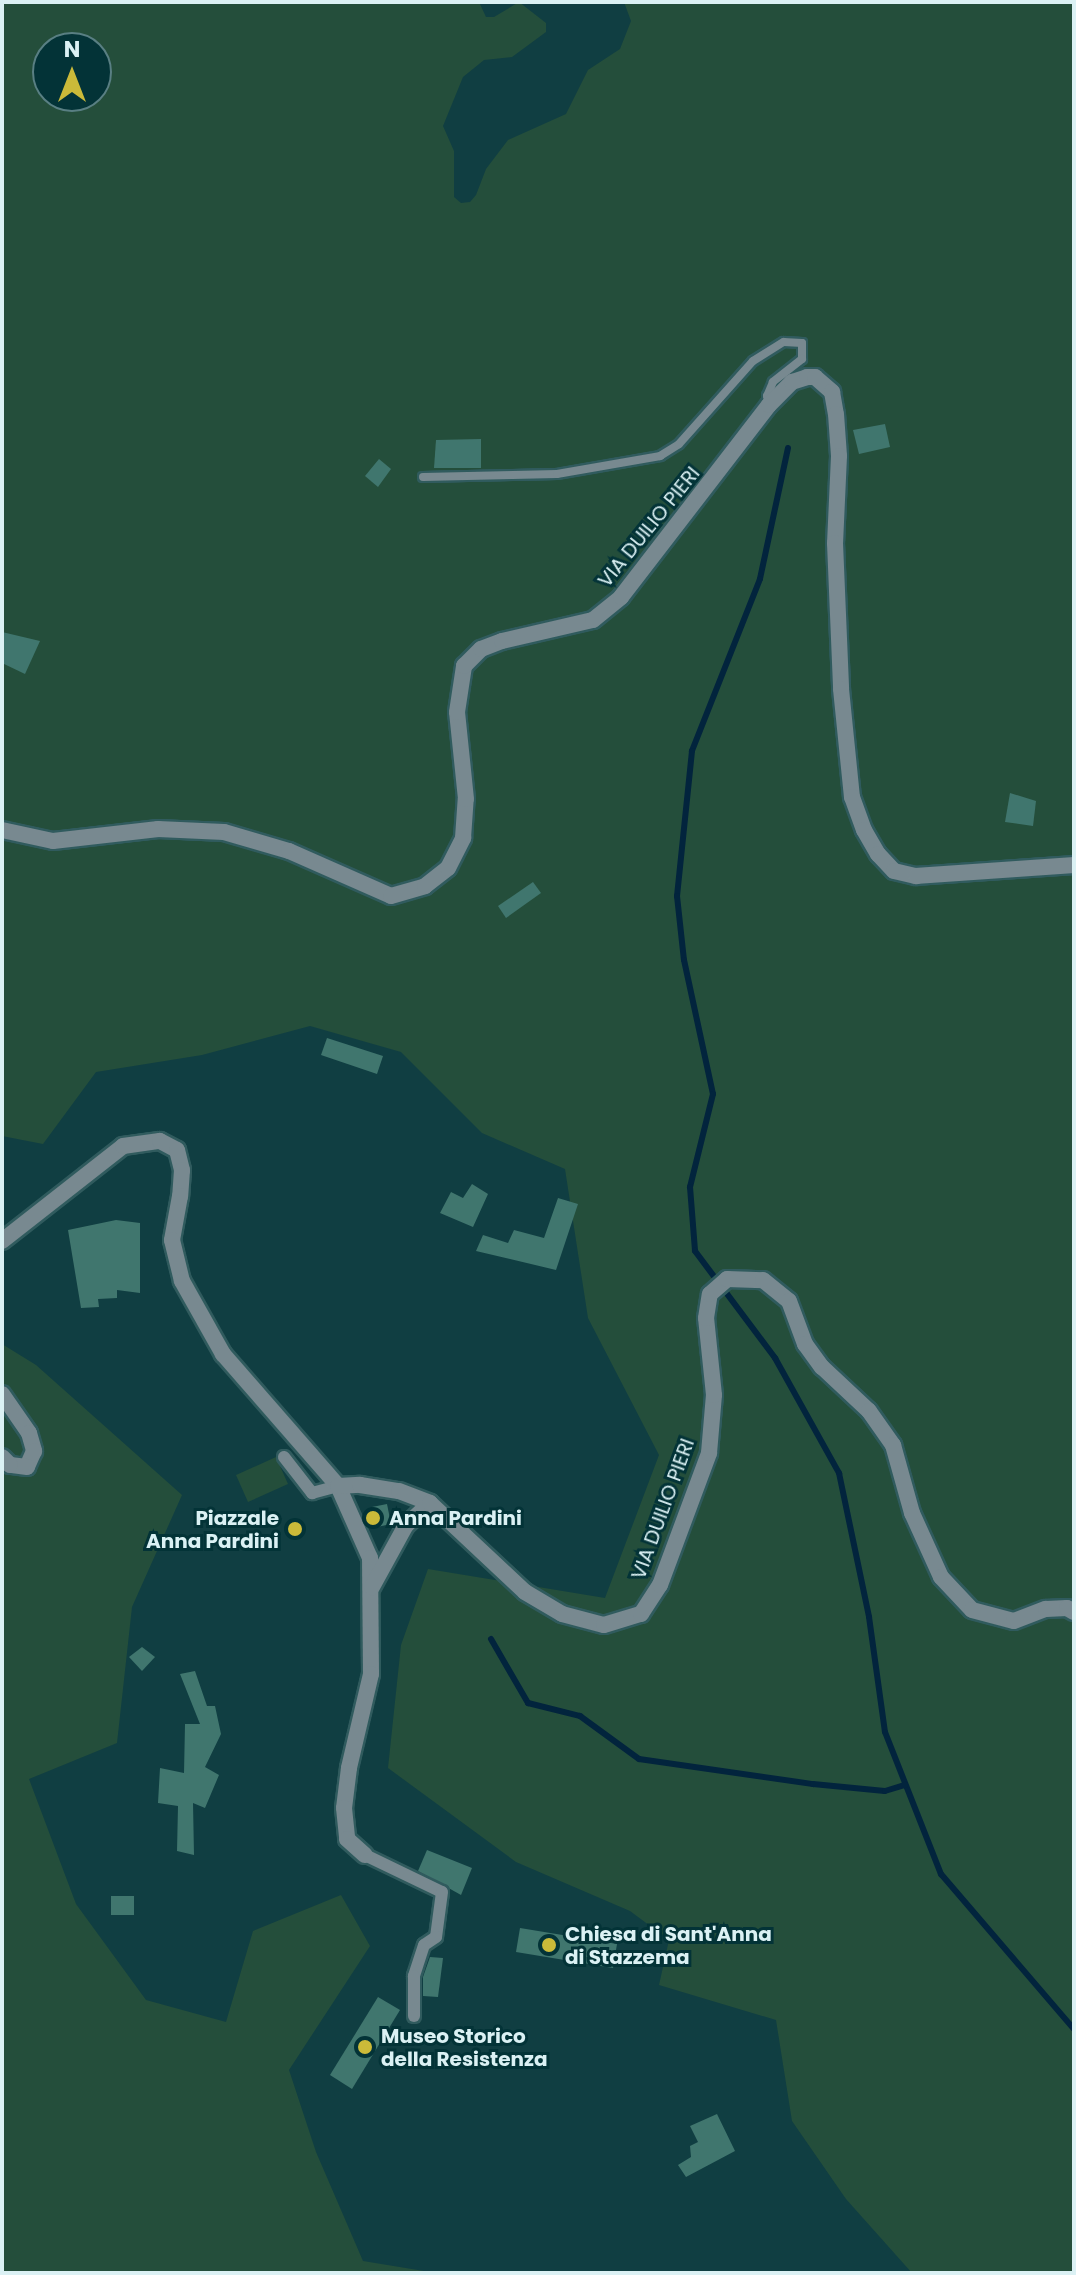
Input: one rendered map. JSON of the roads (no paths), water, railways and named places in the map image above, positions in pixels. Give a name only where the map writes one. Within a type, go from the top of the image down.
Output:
[{"type":"street","name":"VIA DUILIO PIERI","points":[[2,830],[53,841],[158,829],[224,832],[289,851],[391,896],[425,886],[448,868],[463,838],[466,799],[457,712],[464,666],[481,649],[502,641],[593,620],[621,597],[769,405],[792,382],[815,377],[832,392],[839,456],[835,543],[846,747],[852,797],[878,854],[894,871],[916,876],[1074,865]]},
{"type":"street","points":[[2,1241],[123,1146],[160,1141],[177,1150],[182,1170],[172,1240],[182,1281],[223,1354],[338,1486],[370,1558],[371,1674],[349,1768],[344,1808],[347,1839],[365,1855],[442,1892],[436,1937],[424,1945],[414,1976],[414,2016]]},
{"type":"street","name":"VIA DUILIO PIERI","points":[[338,1486],[399,1491],[430,1503],[525,1592],[562,1614],[604,1625],[641,1614],[660,1585],[709,1453],[714,1395],[706,1318],[710,1294],[727,1279],[763,1280],[789,1301],[805,1344],[822,1367],[869,1411],[893,1445],[912,1513],[941,1577],[972,1610],[1014,1621],[1046,1609],[1067,1608],[1074,1612]]},
{"type":"street","points":[[2,1394],[29,1433],[34,1451],[27,1467],[10,1465],[2,1457]]},
{"type":"street","points":[[284,1457],[312,1493],[338,1486]]},
{"type":"street","points":[[370,1591],[406,1525],[430,1503]]},
{"type":"lane","points":[[423,477],[557,474],[660,456],[679,444],[753,361],[784,342],[802,343],[802,359],[773,382],[767,396],[769,405]]},
{"type":"waterway","points":[[788,448],[760,579],[692,751],[677,896],[684,960],[713,1094],[690,1187],[695,1251],[775,1358],[839,1473],[869,1617],[885,1732],[941,1874],[1074,2029]]},
{"type":"waterway","points":[[491,1639],[528,1703],[580,1716],[639,1759],[813,1784],[885,1791],[905,1785]]},
{"type":"place","name":"Anna Pardini","points":[[373,1518]]},
{"type":"place","name":"Piazzale Anna Pardini","points":[[295,1529]]},
{"type":"place","name":"Chiesa di Sant'Anna di Stazzema","points":[[549,1945]]},
{"type":"place","name":"Museo Storico della Resistenza","points":[[365,2047]]}]
